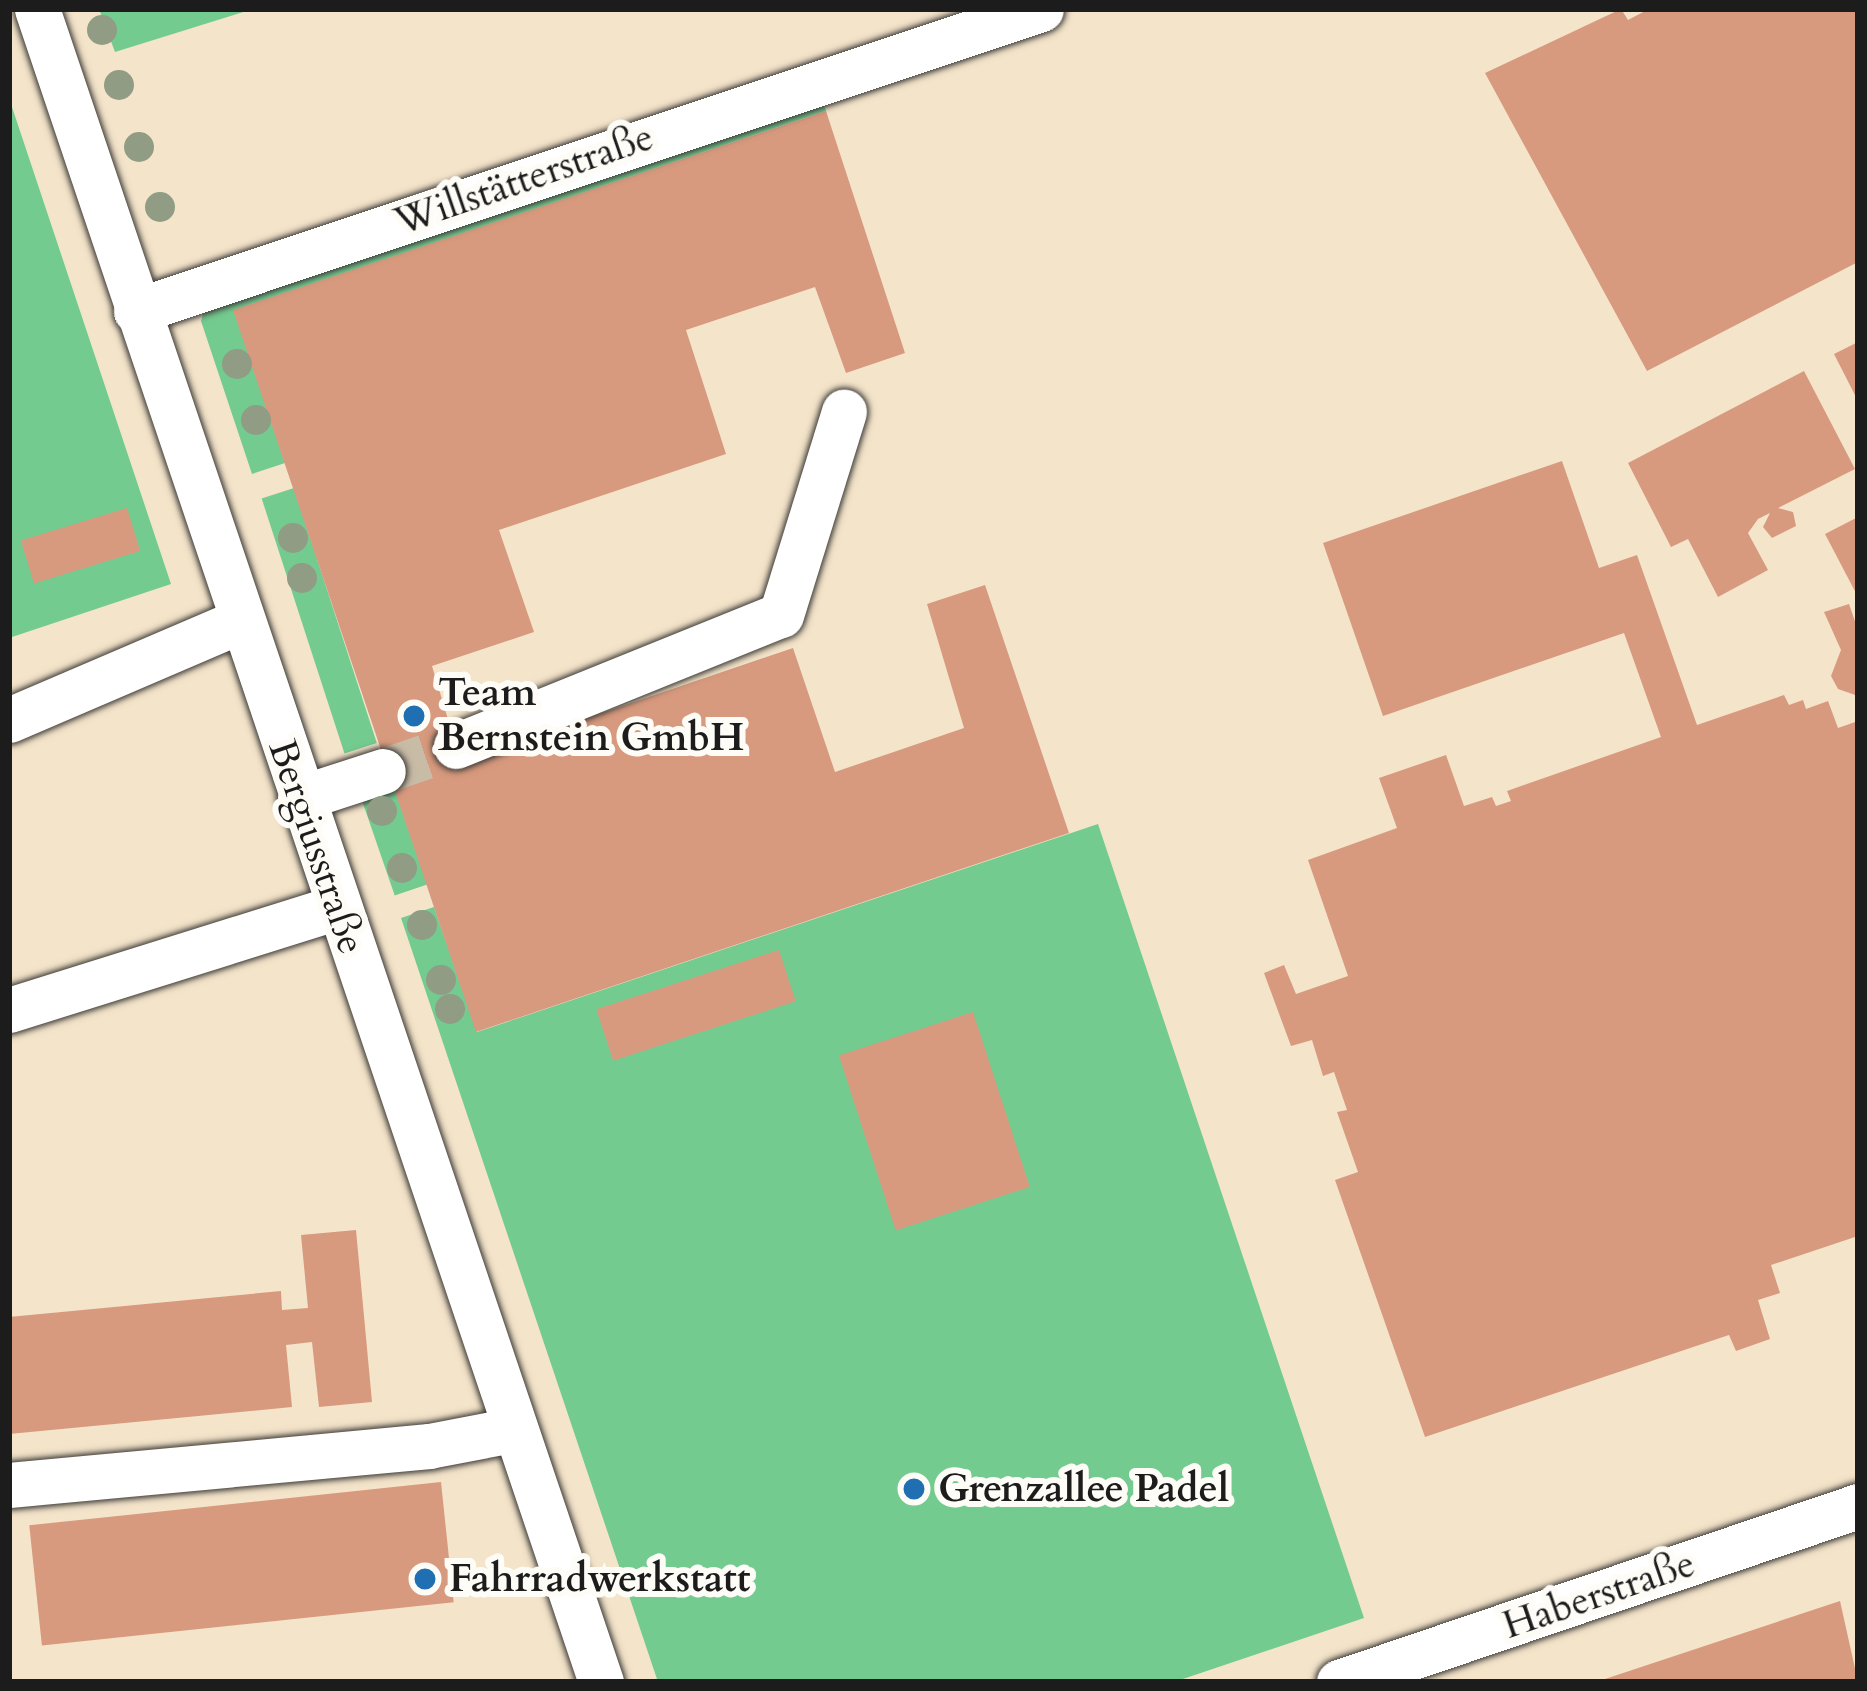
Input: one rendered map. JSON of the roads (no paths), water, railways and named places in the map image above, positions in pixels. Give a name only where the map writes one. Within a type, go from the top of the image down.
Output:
[{"type":"street","name":"Bergiusstraße","points":[[38,9],[512,1430],[602,1682]]},
{"type":"street","name":"Willstätterstraße","points":[[136,311],[1041,9]]},
{"type":"street","points":[[456,746],[781,615],[844,412]]},
{"type":"street","points":[[9,720],[240,621]]},
{"type":"street","points":[[300,798],[383,771]]},
{"type":"street","points":[[9,1010],[337,907]]},
{"type":"street","points":[[9,1485],[429,1446],[512,1430]]},
{"type":"street","name":"Haberstraße","points":[[1339,1682],[1858,1506]]},
{"type":"tunnel","points":[[383,771],[456,746]]},
{"type":"place","name":"Team Bernstein GmbH","points":[[414,716]]},
{"type":"place","name":"Grenzallee Padel","points":[[914,1489]]},
{"type":"place","name":"Fahrradwerkstatt","points":[[425,1579]]}]
